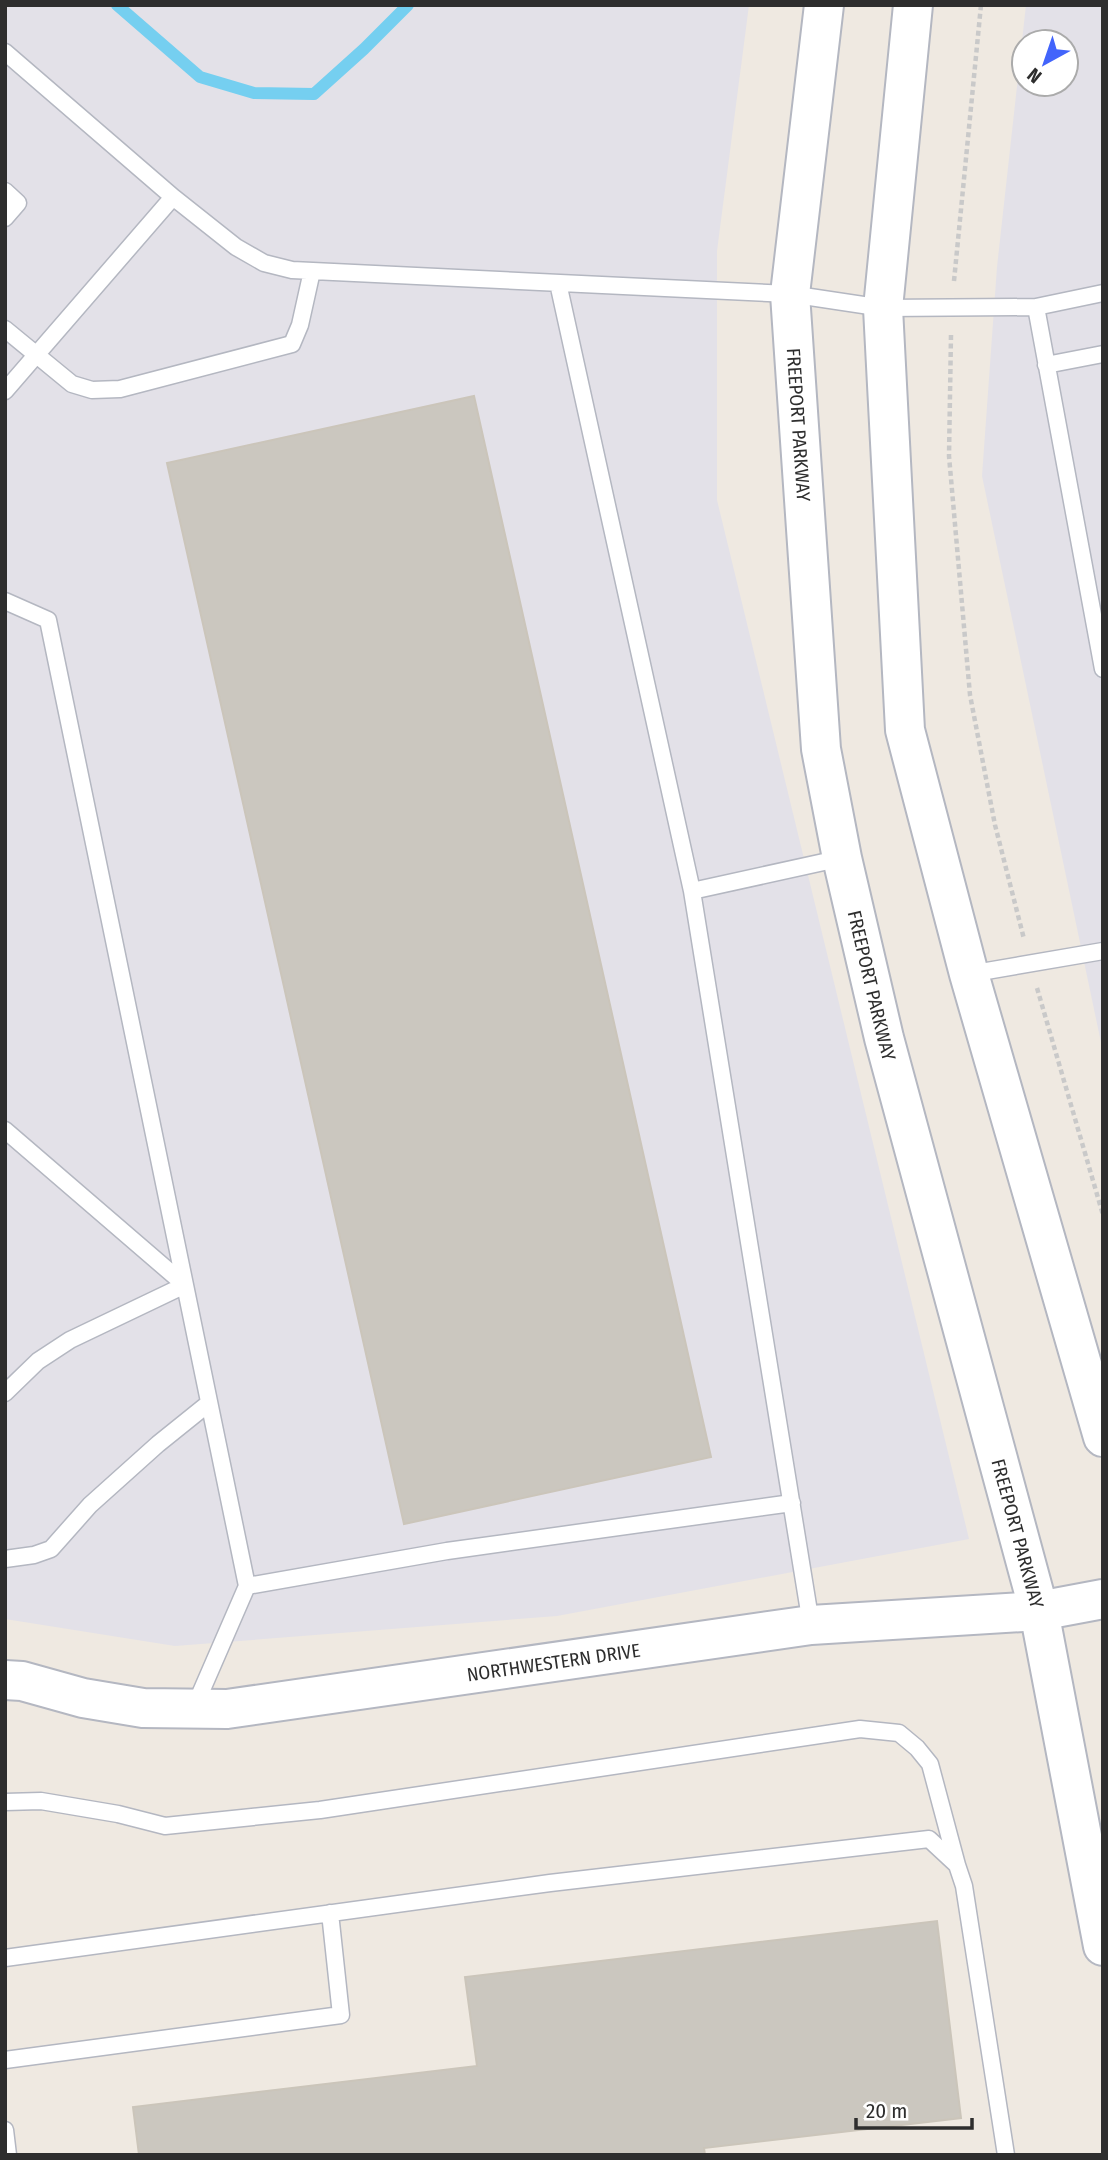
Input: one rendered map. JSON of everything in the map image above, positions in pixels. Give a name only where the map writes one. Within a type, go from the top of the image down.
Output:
[{"type":"main road","name":"FREEPORT PARKWAY","points":[[824,5],[790,294],[821,749],[842,858],[884,1038],[1039,1611],[1103,1946]]},
{"type":"main road","points":[[913,8],[883,308],[905,730],[969,974],[1103,1437]]},
{"type":"main road","name":"NORTHWESTERN DRIVE","points":[[5,1680],[22,1681],[83,1698],[143,1708],[227,1709],[811,1625],[1039,1611],[1103,1599]]},
{"type":"lane","points":[[5,52],[173,197],[236,247],[264,263],[292,270],[790,294],[883,308],[1035,307],[1103,293]]},
{"type":"lane","points":[[5,191],[18,203],[5,218]]},
{"type":"lane","points":[[5,391],[173,197]]},
{"type":"lane","points":[[5,329],[72,384],[92,390],[120,389],[292,344],[300,326],[312,271]]},
{"type":"lane","points":[[558,283],[692,891],[811,1625]]},
{"type":"lane","points":[[1035,307],[1103,669]]},
{"type":"lane","points":[[1046,365],[1103,354]]},
{"type":"lane","points":[[5,601],[48,620],[247,1586],[194,1708]]},
{"type":"lane","points":[[692,891],[842,858]]},
{"type":"lane","points":[[969,974],[1103,951]]},
{"type":"lane","points":[[5,1130],[185,1285]]},
{"type":"lane","points":[[5,1392],[38,1361],[69,1340],[185,1285]]},
{"type":"lane","points":[[5,1559],[34,1555],[51,1549],[90,1505],[209,1403]]},
{"type":"lane","points":[[247,1586],[447,1551],[792,1503]]},
{"type":"lane","points":[[5,1802],[41,1801],[118,1814],[164,1826],[320,1810],[860,1729],[899,1733],[930,1764],[964,1886],[1006,2155]]},
{"type":"lane","points":[[5,1958],[550,1883],[929,1839],[957,1865]]},
{"type":"lane","points":[[5,2060],[341,2015],[330,1913]]},
{"type":"lane","points":[[5,2130],[8,2155]]},
{"type":"path","points":[[982,5],[951,308],[949,456],[970,695],[995,825],[1030,964],[1103,1215]]},
{"type":"shaded area","points":[[5,5],[749,5],[717,251],[717,500],[969,1539],[557,1616],[175,1646],[5,1619]]},
{"type":"shaded area","points":[[1026,5],[1103,5],[1103,1052],[982,476],[997,267],[1016,98],[1080,98],[1080,28],[1023,28]]},
{"type":"building","points":[[474,396],[711,1457],[404,1524],[167,463]]},
{"type":"building","points":[[937,1921],[961,2118],[704,2148],[705,2155],[139,2155],[133,2107],[477,2066],[465,1977]]},
{"type":"waterway","points":[[117,5],[200,77],[254,93],[314,94],[408,5]]}]
